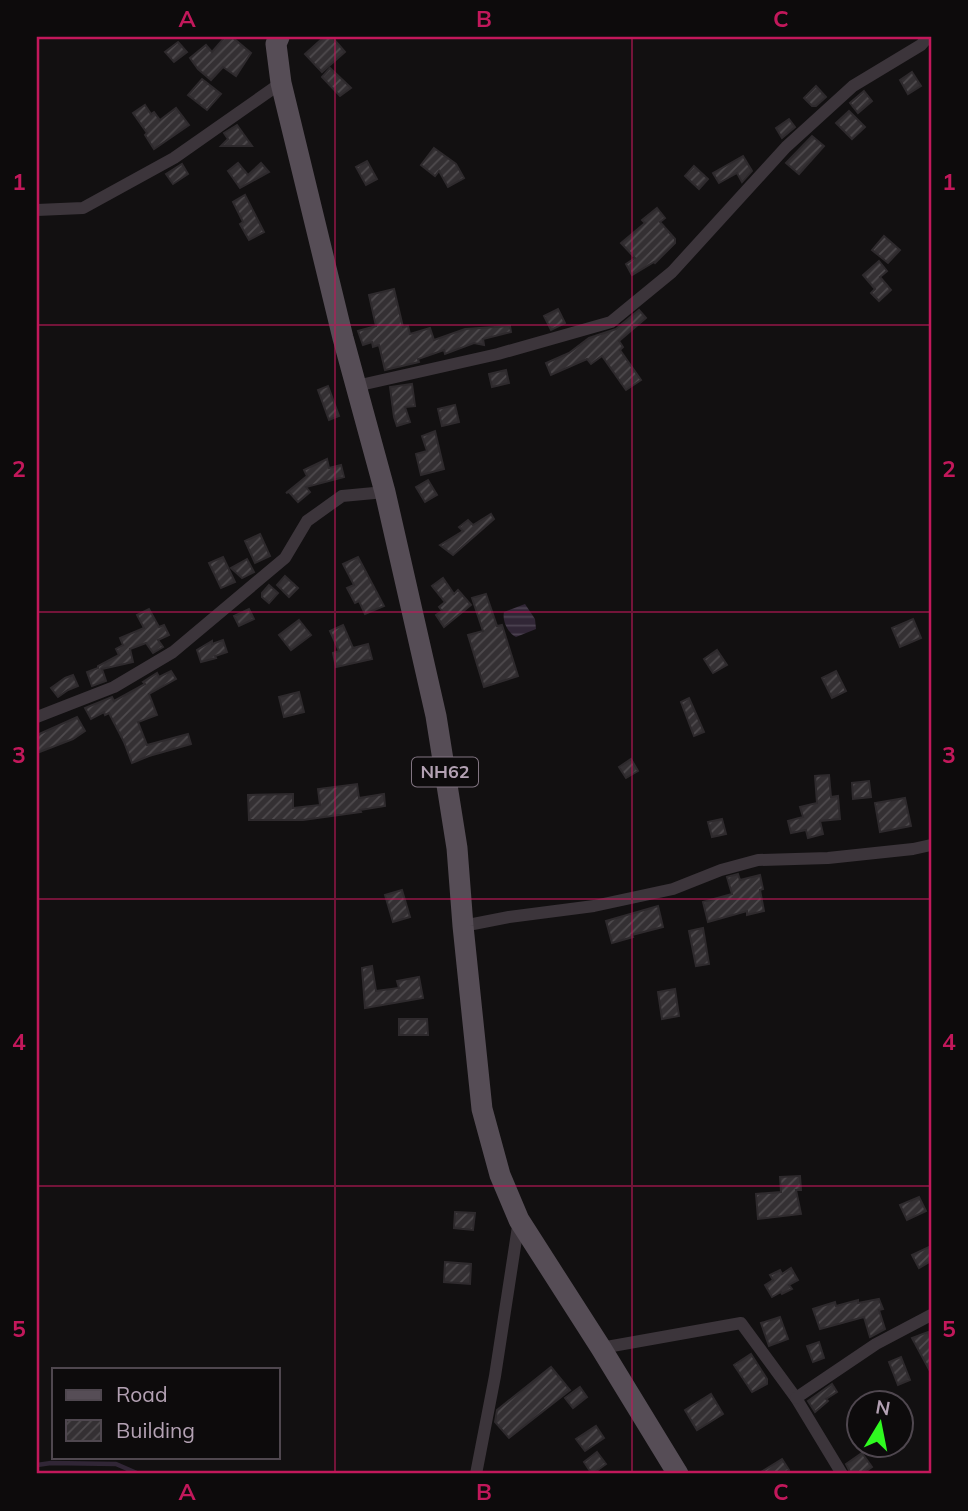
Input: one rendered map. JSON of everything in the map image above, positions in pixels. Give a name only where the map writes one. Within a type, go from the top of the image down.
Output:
[{"type":"main road","name":"NH62","points":[[279,37],[276,44],[281,83],[310,206],[385,492],[436,716],[457,848],[482,1109],[500,1175],[519,1220],[678,1474]]},
{"type":"street","points":[[356,386],[498,354],[611,323],[672,272],[786,147],[853,86],[921,45],[928,37]]},
{"type":"street","points":[[37,210],[83,208],[174,158],[281,83]]},
{"type":"street","points":[[37,717],[114,687],[173,652],[285,558],[307,521],[342,496],[385,492]]},
{"type":"street","points":[[463,926],[594,906],[673,889],[721,870],[758,860],[828,858],[931,845]]},
{"type":"street","points":[[476,1474],[495,1376],[519,1220]]},
{"type":"street","points":[[796,1398],[876,1344],[931,1315]]},
{"type":"street","points":[[601,1348],[741,1323],[796,1398],[842,1474]]},
{"type":"shaded area","points":[[525,604],[535,619],[536,629],[516,637],[506,626],[504,612]]},
{"type":"building","points":[[225,37],[232,37],[251,53],[236,76],[223,67],[211,80],[190,58],[206,45],[212,52]]},
{"type":"building","points":[[324,37],[332,37],[345,52],[322,72],[305,54]]},
{"type":"building","points":[[178,42],[187,52],[174,62],[165,52]]},
{"type":"building","points":[[330,68],[351,88],[340,96],[322,77]]},
{"type":"building","points":[[912,72],[921,86],[908,94],[900,80]]},
{"type":"building","points":[[202,79],[221,94],[207,110],[188,95]]},
{"type":"building","points":[[816,86],[826,97],[816,106],[812,106],[804,98]]},
{"type":"building","points":[[864,91],[872,101],[858,113],[850,103]]},
{"type":"building","points":[[145,105],[151,114],[154,112],[160,120],[176,108],[189,125],[154,149],[133,113]]},
{"type":"building","points":[[849,111],[865,127],[852,139],[836,123]]},
{"type":"building","points":[[789,119],[795,127],[782,138],[776,128]]},
{"type":"building","points":[[237,125],[252,146],[221,146],[228,139],[224,133]]},
{"type":"building","points":[[812,136],[824,146],[799,174],[786,163]]},
{"type":"building","points":[[434,148],[456,164],[464,178],[448,187],[439,171],[435,176],[421,165]]},
{"type":"building","points":[[743,156],[752,171],[742,182],[737,173],[719,183],[713,173]]},
{"type":"building","points":[[367,161],[377,179],[366,185],[356,167]]},
{"type":"building","points":[[238,163],[248,175],[261,163],[269,172],[240,188],[228,171]]},
{"type":"building","points":[[182,164],[188,174],[173,184],[166,174]]},
{"type":"building","points":[[694,166],[708,179],[699,189],[685,176]]},
{"type":"building","points":[[245,195],[264,232],[249,240],[233,202]]},
{"type":"building","points":[[657,208],[665,218],[660,222],[675,239],[675,243],[655,263],[632,275],[626,264],[635,258],[621,243],[645,223],[642,220]]},
{"type":"building","points":[[884,236],[900,250],[888,263],[872,250]]},
{"type":"building","points":[[879,261],[887,271],[880,277],[891,290],[879,301],[871,293],[875,289],[863,275]]},
{"type":"building","points":[[394,289],[403,327],[408,326],[410,334],[430,328],[434,340],[465,329],[510,326],[511,332],[483,339],[484,345],[474,343],[445,354],[444,350],[418,359],[419,362],[385,370],[379,345],[373,347],[372,342],[363,345],[358,331],[376,326],[369,295]]},
{"type":"building","points":[[558,309],[565,323],[551,330],[544,316]]},
{"type":"building","points":[[639,310],[646,318],[619,341],[623,347],[620,350],[641,380],[626,390],[602,356],[591,364],[587,359],[551,375],[546,363],[569,353],[589,338],[616,329]]},
{"type":"building","points":[[506,370],[509,383],[492,387],[489,374]]},
{"type":"building","points":[[412,384],[415,406],[405,407],[410,422],[397,426],[390,387]]},
{"type":"building","points":[[328,386],[339,416],[329,420],[318,390]]},
{"type":"building","points":[[455,405],[459,422],[442,426],[438,409]]},
{"type":"building","points":[[435,431],[444,469],[421,475],[416,454],[427,451],[422,436]]},
{"type":"building","points":[[327,459],[329,468],[341,465],[344,477],[306,487],[310,492],[298,502],[289,492],[286,493],[307,476],[304,470]]},
{"type":"building","points":[[428,480],[437,495],[425,502],[416,487]]},
{"type":"building","points":[[491,514],[494,519],[453,555],[440,545],[463,531],[459,527],[468,520],[473,525]]},
{"type":"building","points":[[260,534],[270,556],[255,563],[245,541]]},
{"type":"building","points":[[223,557],[235,582],[221,588],[209,563]]},
{"type":"building","points":[[358,557],[384,606],[365,614],[359,601],[355,603],[347,588],[354,585],[343,564]]},
{"type":"building","points":[[247,559],[254,572],[242,578],[231,568]]},
{"type":"building","points":[[285,576],[298,588],[289,597],[277,585]]},
{"type":"building","points":[[443,578],[454,594],[458,590],[471,605],[444,627],[436,615],[442,611],[439,607],[445,602],[432,586]]},
{"type":"building","points":[[269,585],[278,593],[269,603],[262,597],[262,593]]},
{"type":"building","points":[[486,594],[497,626],[502,625],[518,676],[484,687],[468,635],[483,631],[472,598]]},
{"type":"building","points":[[149,609],[159,627],[164,625],[169,635],[158,640],[163,647],[153,653],[146,643],[130,649],[133,662],[102,669],[106,681],[92,686],[87,672],[119,655],[116,649],[123,645],[120,638],[144,628],[137,615]]},
{"type":"building","points":[[249,609],[254,619],[239,626],[234,616]]},
{"type":"building","points":[[913,619],[921,638],[900,647],[892,628]]},
{"type":"building","points":[[299,620],[311,635],[291,650],[279,635]]},
{"type":"building","points":[[343,625],[353,648],[368,644],[372,659],[336,667],[333,653],[339,651],[330,631]]},
{"type":"building","points":[[223,640],[227,652],[201,662],[197,650],[212,641],[212,644]]},
{"type":"building","points":[[717,650],[727,665],[713,673],[704,659]]},
{"type":"building","points":[[171,671],[176,679],[149,694],[157,715],[138,722],[147,745],[188,734],[191,744],[132,763],[109,713],[105,715],[104,712],[91,719],[85,708],[112,697],[114,701],[145,684],[143,682],[157,673],[159,677]]},
{"type":"building","points":[[836,671],[846,691],[832,698],[822,678]]},
{"type":"building","points":[[73,675],[78,686],[58,697],[51,688]]},
{"type":"building","points":[[299,692],[304,712],[284,717],[279,697]]},
{"type":"building","points":[[689,698],[704,732],[694,736],[681,702]]},
{"type":"building","points":[[77,717],[85,731],[73,739],[37,753],[37,735]]},
{"type":"building","points":[[631,759],[638,771],[626,778],[619,767]]},
{"type":"building","points":[[829,775],[831,797],[838,796],[840,819],[820,821],[823,834],[808,838],[806,830],[791,833],[788,821],[803,817],[800,807],[817,803],[815,776]]},
{"type":"building","points":[[869,781],[871,797],[853,799],[852,783]]},
{"type":"building","points":[[357,784],[359,798],[384,794],[385,806],[303,820],[249,820],[248,795],[293,794],[293,808],[320,805],[318,789]]},
{"type":"building","points":[[905,798],[911,826],[880,832],[875,803]]},
{"type":"building","points":[[722,819],[726,834],[712,837],[708,822]]},
{"type":"building","points":[[738,874],[740,880],[760,875],[764,911],[747,915],[747,911],[708,922],[703,902],[732,894],[727,877]]},
{"type":"building","points":[[402,890],[410,917],[393,922],[385,895]]},
{"type":"building","points":[[658,906],[663,927],[612,943],[606,921]]},
{"type":"building","points":[[703,928],[709,964],[696,966],[689,931]]},
{"type":"building","points":[[372,966],[376,991],[399,988],[397,981],[419,977],[423,998],[365,1008],[362,968]]},
{"type":"building","points":[[675,989],[679,1016],[662,1019],[658,992]]},
{"type":"building","points":[[399,1019],[427,1019],[428,1035],[399,1035]]},
{"type":"building","points":[[800,1176],[801,1190],[796,1190],[801,1214],[758,1219],[756,1194],[781,1192],[780,1177]]},
{"type":"building","points":[[919,1197],[926,1211],[907,1220],[900,1205]]},
{"type":"building","points":[[455,1212],[475,1213],[473,1230],[454,1228]]},
{"type":"building","points":[[931,1246],[931,1261],[919,1268],[912,1255]]},
{"type":"building","points":[[445,1262],[471,1264],[470,1284],[444,1282]]},
{"type":"building","points":[[791,1268],[798,1280],[789,1285],[792,1289],[772,1297],[765,1285],[773,1280],[770,1275],[780,1270],[782,1274]]},
{"type":"building","points":[[879,1299],[883,1309],[879,1310],[885,1329],[870,1337],[864,1317],[820,1329],[813,1309],[835,1302],[836,1306],[858,1300],[858,1303]]},
{"type":"building","points":[[780,1317],[788,1339],[769,1346],[761,1323]]},
{"type":"building","points":[[928,1332],[931,1342],[931,1373],[912,1338]]},
{"type":"building","points":[[819,1342],[824,1358],[813,1362],[807,1346]]},
{"type":"building","points":[[751,1354],[767,1379],[767,1384],[752,1392],[734,1365]]},
{"type":"building","points":[[901,1357],[910,1380],[898,1385],[889,1362]]},
{"type":"building","points":[[551,1367],[570,1390],[509,1438],[495,1422],[497,1410]]},
{"type":"building","points":[[832,1384],[837,1392],[826,1399],[828,1401],[815,1412],[808,1401]]},
{"type":"building","points":[[580,1387],[587,1397],[573,1408],[565,1398]]},
{"type":"building","points":[[711,1394],[723,1414],[697,1430],[685,1410]]},
{"type":"building","points":[[596,1426],[604,1438],[585,1451],[576,1439]]},
{"type":"building","points":[[597,1452],[606,1464],[592,1474],[584,1462]]},
{"type":"building","points":[[855,1458],[866,1458],[872,1467],[862,1474],[851,1474],[846,1464]]},
{"type":"building","points":[[782,1459],[789,1470],[783,1474],[758,1474]]},
{"type":"waterway","points":[[37,1465],[116,1464],[139,1474]]}]
